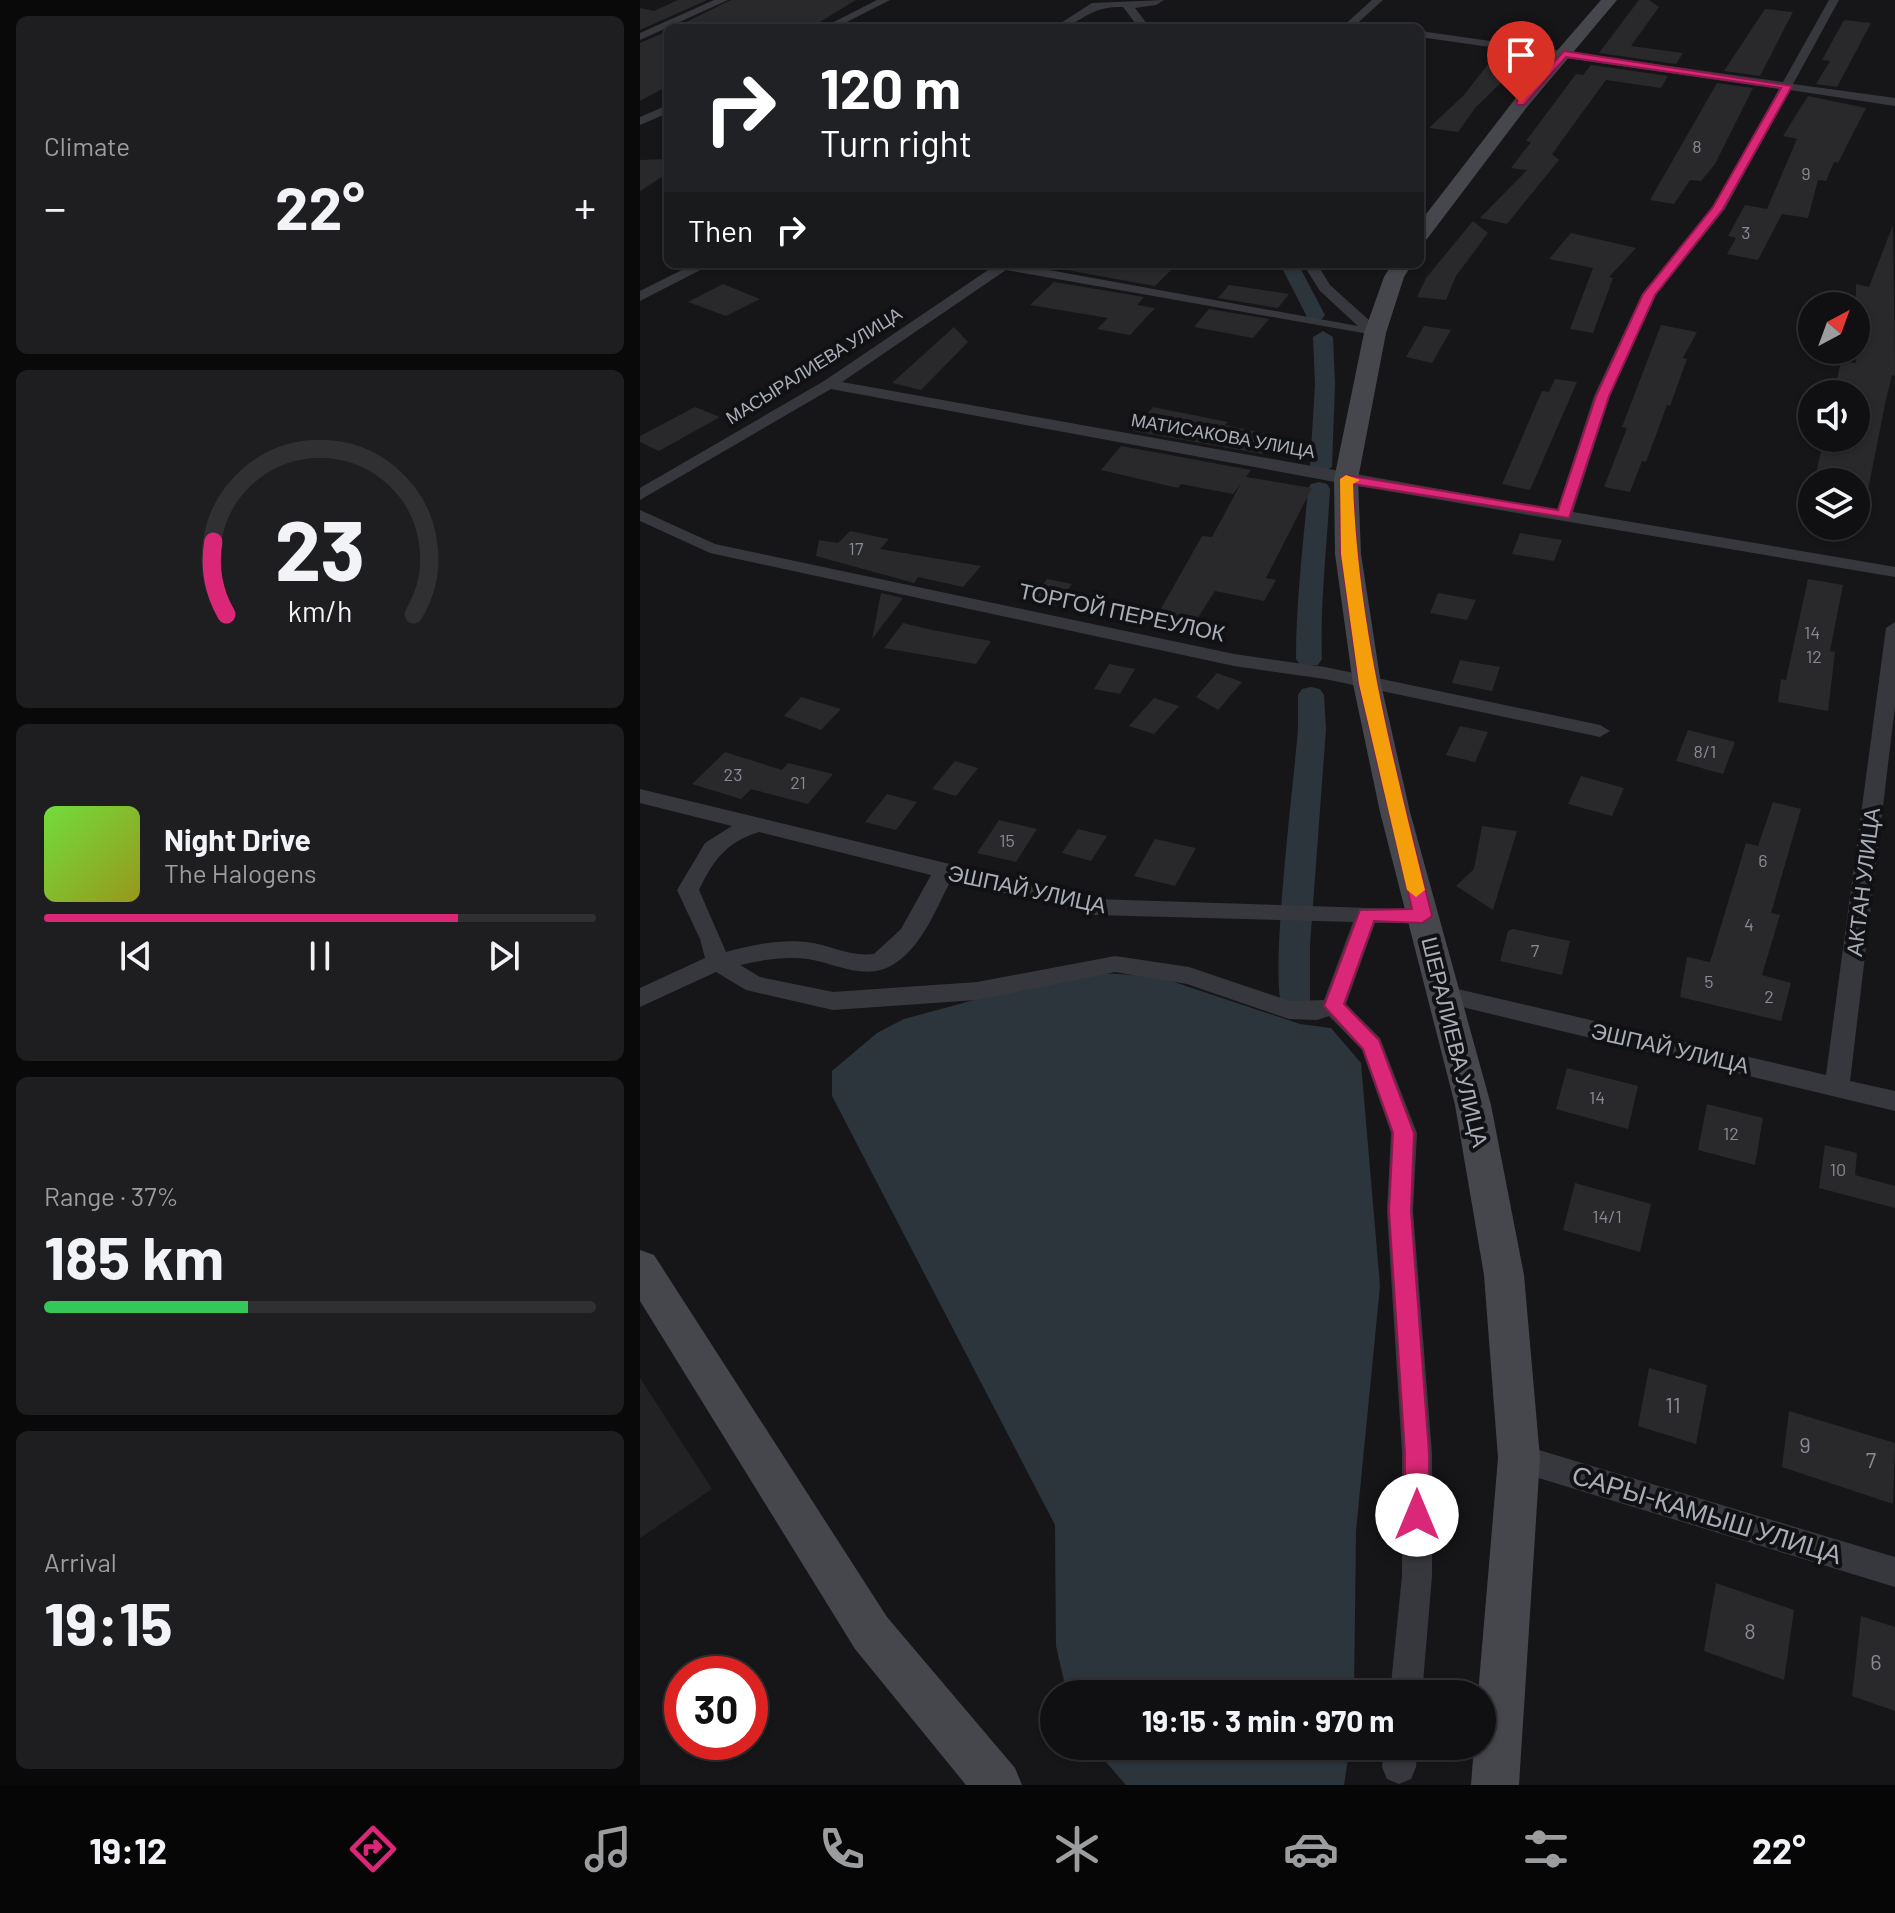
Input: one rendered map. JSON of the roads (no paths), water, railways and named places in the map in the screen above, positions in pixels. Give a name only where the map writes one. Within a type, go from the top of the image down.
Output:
[{"type":"street","points":[[669,24],[723,0]]},
{"type":"street","points":[[835,24],[885,0]]},
{"type":"street","points":[[1064,24],[1090,7],[1125,2],[1143,5],[1159,0]]},
{"type":"street","points":[[1355,24],[1378,0]]},
{"type":"street","points":[[1424,230],[1521,103],[1609,0]]},
{"type":"street","points":[[1564,515],[1602,396],[1649,294],[1718,209],[1834,0]]},
{"type":"street","points":[[1125,2],[1142,24]]},
{"type":"street","points":[[640,37],[664,26]]},
{"type":"street","points":[[1424,35],[1895,102]]},
{"type":"street","points":[[640,121],[664,111]]},
{"type":"street","points":[[640,297],[697,268]]},
{"type":"street","name":"МАСЫРАЛИЕВА УЛИЦА","points":[[640,495],[829,384],[1001,268]]},
{"type":"street","points":[[1021,268],[1375,333]]},
{"type":"street","points":[[1312,268],[1325,288],[1375,333]]},
{"type":"street","name":"ШЕРАЛИЕВА УЛИЦА","points":[[1400,268],[1375,333],[1346,479],[1348,554],[1367,684],[1490,1187],[1504,1275],[1519,1458],[1495,1785]]},
{"type":"street","name":"МАТИСАКОВА УЛИЦА","points":[[829,384],[1346,479],[1895,572]]},
{"type":"street","name":"ТОРГОЙ ПЕРЕУЛОК","points":[[640,515],[710,548],[1234,660],[1325,673],[1600,731]]},
{"type":"street","name":"АКТАН УЛИЦА","points":[[1837,1088],[1895,628]]},
{"type":"street","name":"ЭШПАЙ УЛИЦА","points":[[640,796],[1094,907],[1422,916]]},
{"type":"street","points":[[756,825],[726,833],[703,861],[688,890],[711,939],[717,962],[754,984],[833,1001],[977,991],[1115,964],[1189,976],[1289,1010],[1317,1011],[1334,1006]]},
{"type":"street","points":[[640,998],[717,962],[756,952],[806,951],[858,964],[883,961],[905,942],[944,871]]},
{"type":"street","points":[[1334,1006],[1367,914]]},
{"type":"street","name":"ЭШПАЙ УЛИЦА","points":[[1445,995],[1895,1101]]},
{"type":"street","points":[[1334,1006],[1372,1045],[1404,1133],[1400,1211],[1417,1453],[1417,1576],[1407,1680]]},
{"type":"street","points":[[640,1267],[871,1633],[998,1785]]},
{"type":"street","name":"САРЫ-КАМЫШ УЛИЦА","points":[[1519,1458],[1895,1572]]},
{"type":"waterway","points":[[1291,268],[1315,315]]},
{"type":"waterway","points":[[1321,467],[1325,384],[1323,337]]},
{"type":"waterway","points":[[1309,659],[1308,600],[1313,584],[1319,489]]},
{"type":"waterway","points":[[1294,1001],[1295,945],[1312,729],[1311,695]]}]
